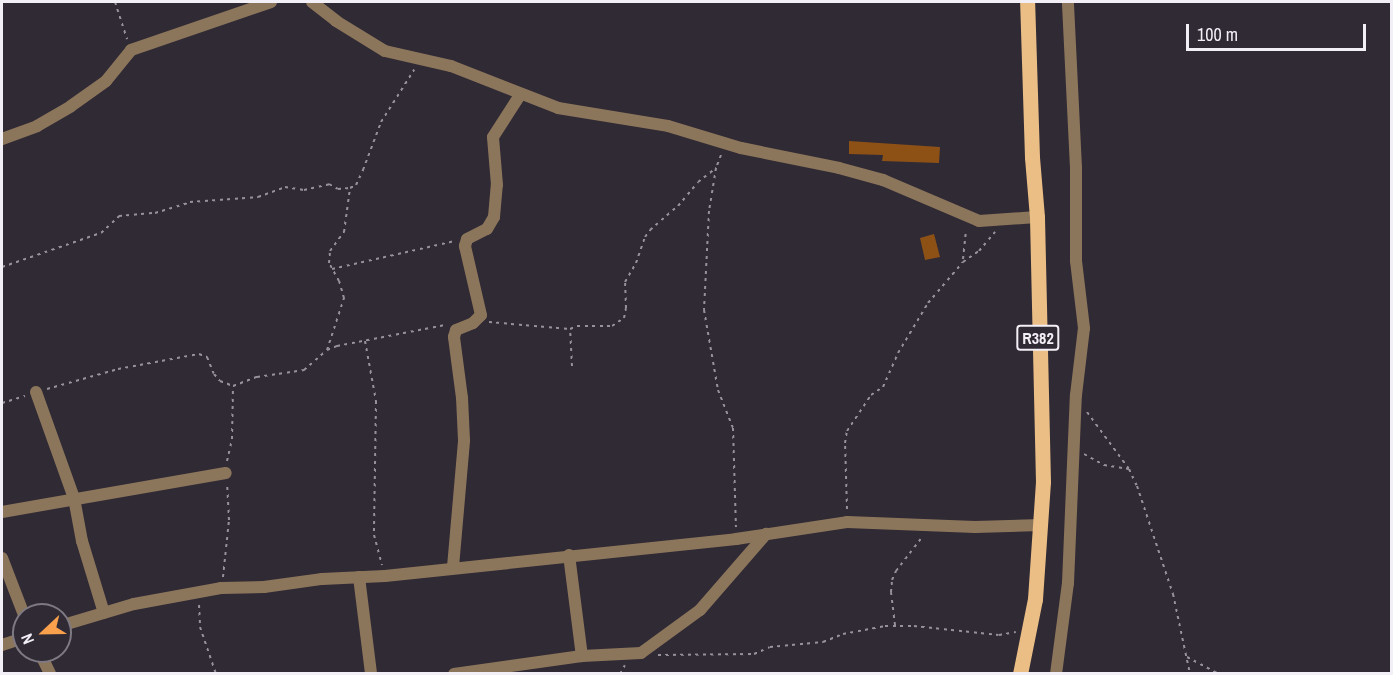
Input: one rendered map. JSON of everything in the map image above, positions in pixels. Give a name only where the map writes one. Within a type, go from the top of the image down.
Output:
[{"type":"main road","name":"R382","points":[[1020,674],[1030,630],[1043,482],[1037,217],[1032,156],[1027,2]]},
{"type":"street","points":[[2,139],[37,126],[71,106],[106,81],[131,50],[271,2]]},
{"type":"street","points":[[312,2],[336,21],[385,51],[451,66],[558,108],[668,126],[725,144],[883,180],[967,218],[1001,221],[1037,217]]},
{"type":"street","points":[[1056,674],[1070,561],[1076,395],[1084,311],[1076,261],[1076,168],[1068,2]]},
{"type":"street","points":[[453,567],[464,461],[462,398],[455,348],[456,330],[478,320],[480,309],[466,251],[467,239],[487,229],[494,217],[497,185],[493,137],[520,95]]},
{"type":"street","points":[[36,392],[74,498],[82,541],[104,613]]},
{"type":"street","points":[[2,512],[226,473]]},
{"type":"street","points":[[72,623],[159,599],[221,588],[264,587],[385,576],[453,567],[736,539],[847,522],[975,527],[1041,525]]},
{"type":"street","points":[[454,674],[582,656],[635,654],[648,650],[700,610],[766,534]]},
{"type":"street","points":[[569,555],[582,656]]},
{"type":"street","points":[[2,558],[19,603]]},
{"type":"street","points":[[359,577],[371,674]]},
{"type":"path","points":[[115,2],[131,50]]},
{"type":"path","points":[[2,267],[101,233],[119,216],[155,213],[190,202],[258,197],[285,187],[304,190],[329,184],[338,189],[350,188],[356,185],[381,122],[420,60]]},
{"type":"path","points":[[725,144],[716,168],[706,233],[704,310],[718,390],[733,428],[736,539]]},
{"type":"path","points":[[478,320],[570,329],[577,326],[612,326],[624,318],[627,308],[625,282],[636,263],[645,237],[678,206],[698,182],[716,168]]},
{"type":"path","points":[[327,350],[344,298],[329,257],[344,232],[350,188]]},
{"type":"path","points":[[963,262],[967,218]]},
{"type":"path","points":[[847,522],[847,431],[871,395],[883,387],[898,353],[928,303],[963,262],[986,245],[1001,221]]},
{"type":"path","points":[[332,269],[467,239]]},
{"type":"path","points":[[2,403],[118,369],[199,354],[207,357],[214,374],[220,381],[233,386],[257,376],[304,370],[327,350],[446,325],[456,330]]},
{"type":"path","points":[[570,329],[572,366]]},
{"type":"path","points":[[365,341],[376,401],[375,535],[385,576]]},
{"type":"path","points":[[221,588],[228,543],[226,473],[232,439],[233,386]]},
{"type":"path","points":[[1076,395],[1102,435],[1129,469],[1173,594],[1190,674]]},
{"type":"path","points":[[1074,447],[1097,462],[1129,469]]},
{"type":"path","points":[[895,626],[892,580],[896,571],[923,537],[927,525]]},
{"type":"path","points":[[200,593],[200,627],[216,674]]},
{"type":"path","points":[[648,650],[654,655],[710,653],[746,655],[780,645],[823,642],[860,629],[895,626],[999,635],[1030,630]]},
{"type":"path","points":[[1187,657],[1219,674]]},
{"type":"building","points":[[849,141],[940,147],[939,163],[882,161],[883,155],[849,154]]},
{"type":"building","points":[[934,234],[940,257],[925,260],[920,238]]}]
